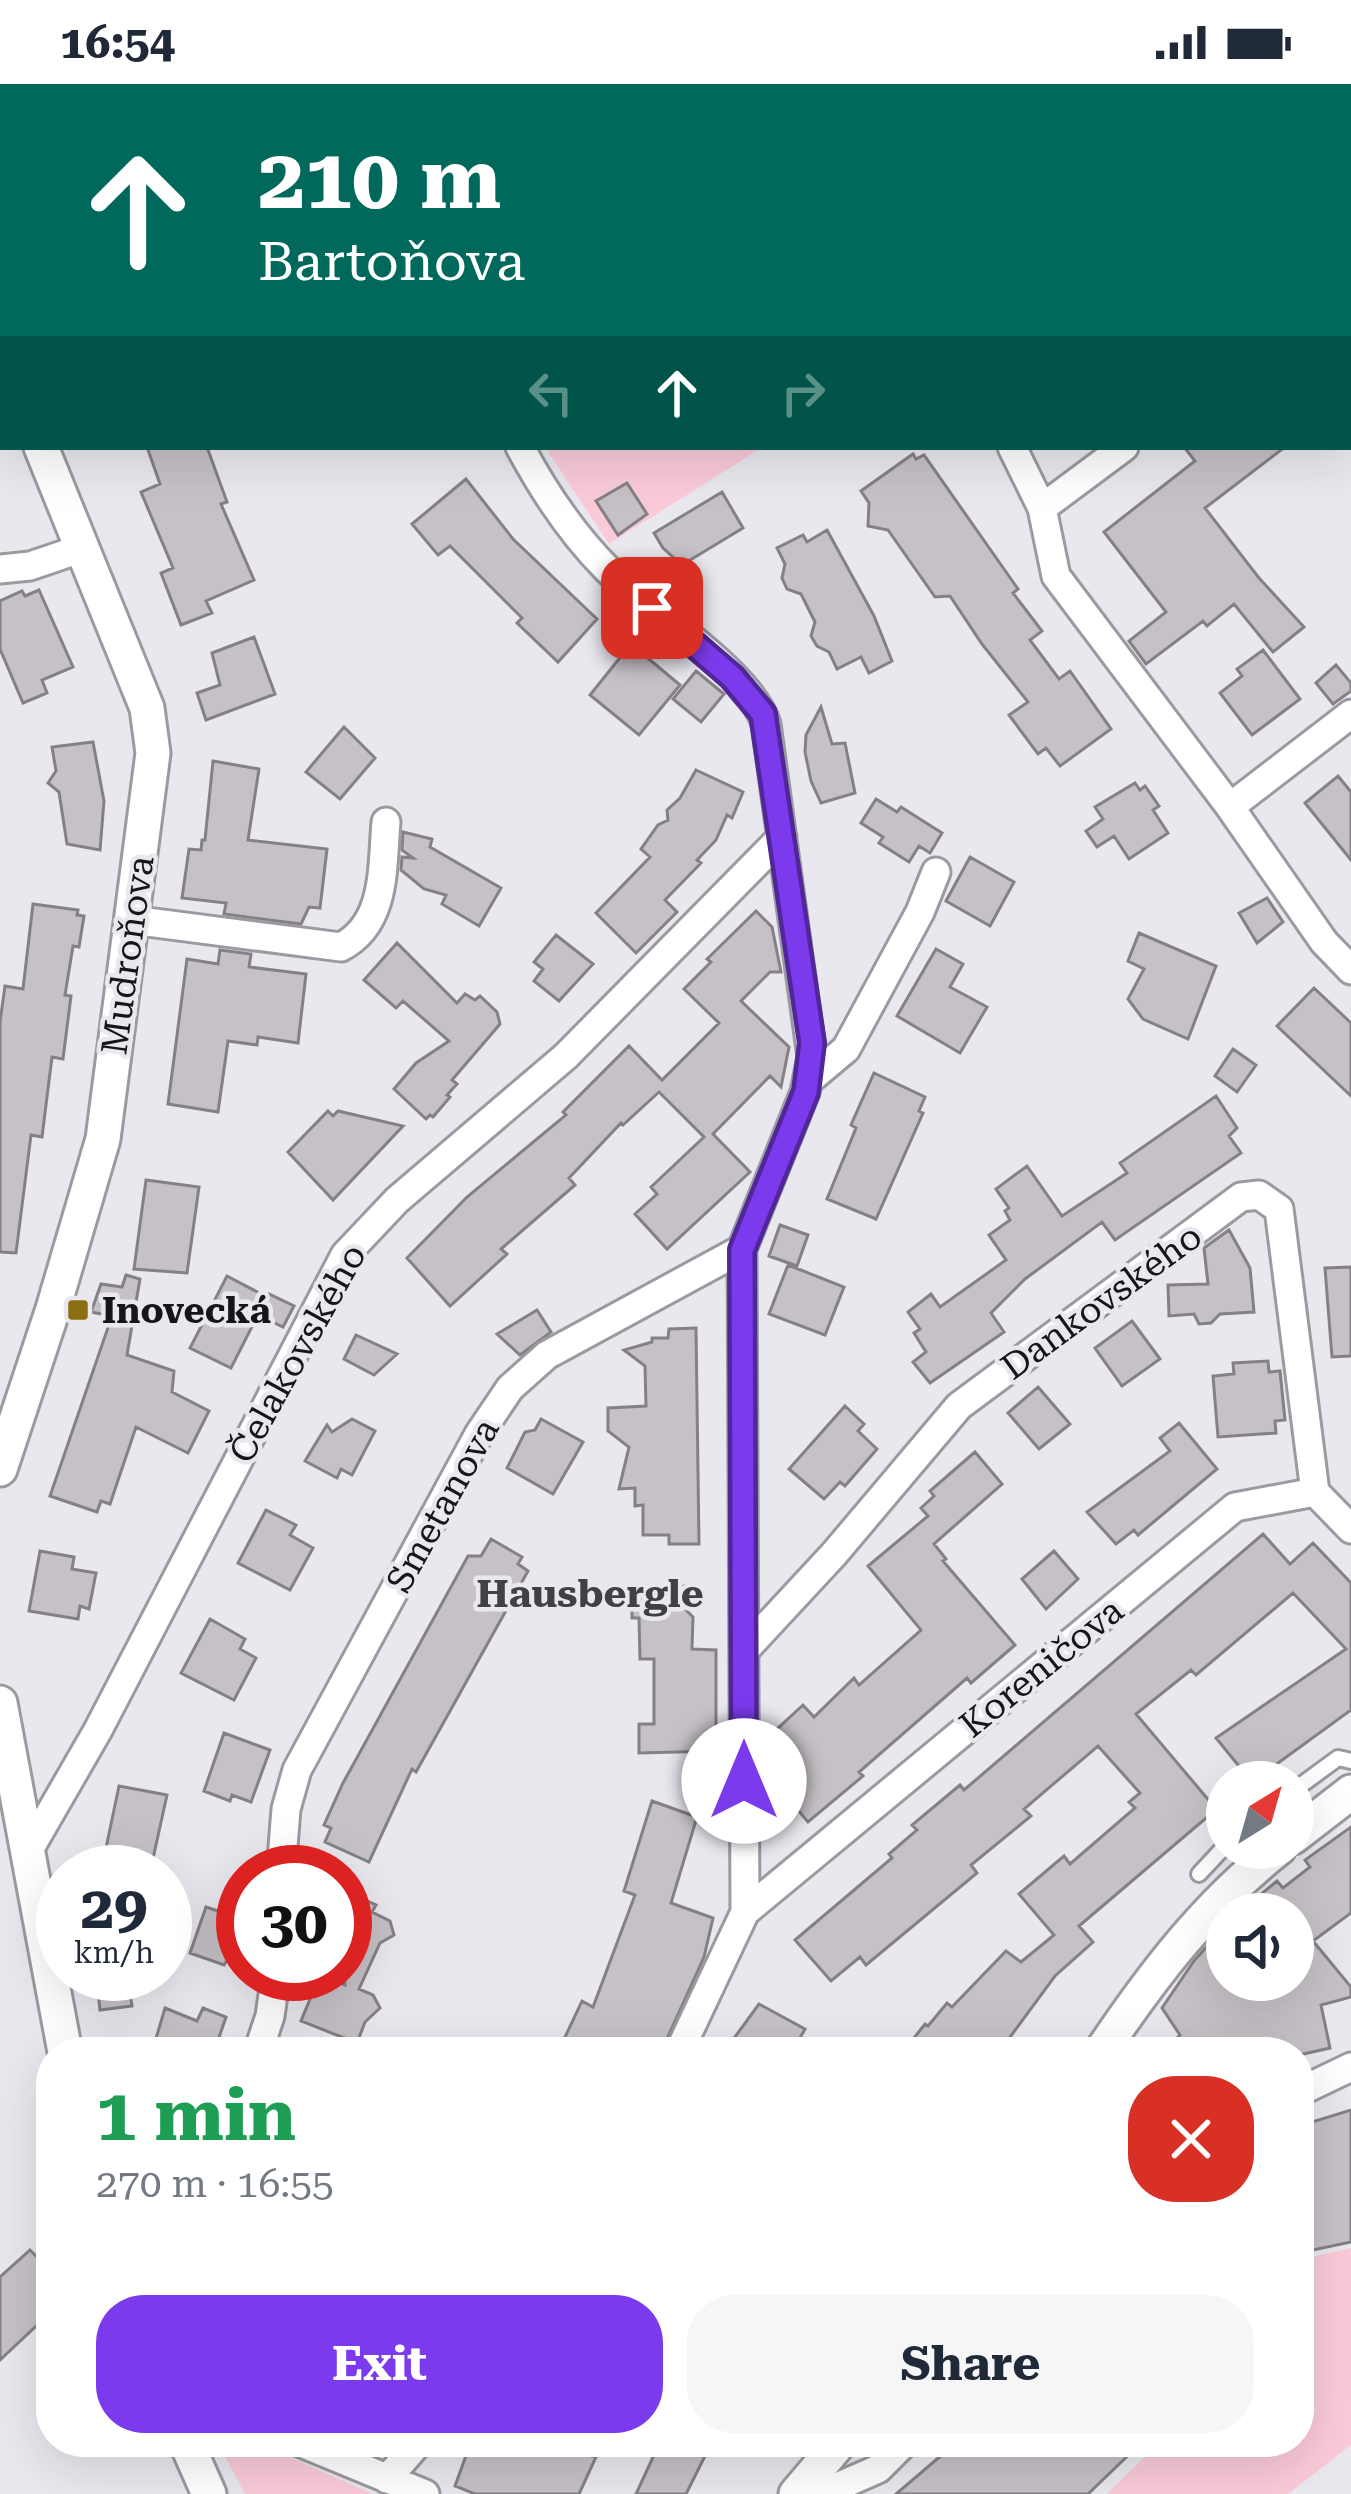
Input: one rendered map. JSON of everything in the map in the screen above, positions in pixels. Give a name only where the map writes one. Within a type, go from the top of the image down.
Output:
[{"type":"street","name":"Mudroňova","points":[[0,1469],[103,1139],[152,770],[152,729],[42,450]]},
{"type":"street","points":[[522,450],[603,565],[732,677],[763,714],[812,1043],[809,1080],[742,1250],[745,1912],[686,2037]]},
{"type":"street","points":[[1013,450],[1042,508],[1056,576],[1230,807],[1324,943],[1351,970]]},
{"type":"street","points":[[1042,508],[1120,450]]},
{"type":"street","points":[[0,569],[29,566],[83,548]]},
{"type":"street","points":[[1230,807],[1351,714]]},
{"type":"street","points":[[132,920],[341,947],[358,935],[376,910],[386,822]]},
{"type":"street","name":"Čelakovského","points":[[26,1856],[98,1730],[345,1256],[397,1200],[566,1056],[782,837]]},
{"type":"street","points":[[809,1080],[846,1049],[920,912],[936,872]]},
{"type":"street","name":"Dankovského","points":[[744,1651],[958,1406],[1241,1198],[1259,1195],[1279,1210],[1316,1492]]},
{"type":"street","name":"Smetanova","points":[[283,1845],[286,1810],[300,1762],[479,1434],[510,1388],[555,1350],[742,1250]]},
{"type":"street","points":[[1316,1492],[1351,1529]]},
{"type":"street","name":"Koreničova","points":[[745,1912],[1235,1507],[1316,1492]]},
{"type":"street","points":[[0,1703],[61,2037]]},
{"type":"street","points":[[1314,1821],[1351,1792]]},
{"type":"street","points":[[1111,2037],[1157,1971],[1257,1869]]},
{"type":"street","points":[[263,2037],[272,2001]]},
{"type":"street","points":[[193,2457],[209,2494]]},
{"type":"street","points":[[334,2457],[425,2494]]},
{"type":"street","points":[[387,2479],[406,2457]]},
{"type":"street","points":[[796,2494],[827,2457]]},
{"type":"street","points":[[820,2494],[878,2469],[890,2457]]},
{"type":"lane","points":[[1314,1775],[1338,1757],[1351,1761]]},
{"type":"lane","points":[[1199,1874],[1206,1866]]},
{"type":"shaded area","points":[[547,450],[758,450],[609,544]]},
{"type":"shaded area","points":[[1351,2248],[1351,2445],[1288,2494],[1107,2494],[1145,2457],[1314,2457],[1314,2257]]},
{"type":"shaded area","points":[[225,2457],[289,2457],[373,2494],[245,2494]]},
{"type":"building","points":[[148,450],[208,450],[227,502],[221,504],[254,580],[206,601],[212,613],[181,625],[161,573],[173,568],[141,492],[160,484]]},
{"type":"building","points":[[1186,450],[1281,450],[1205,508],[1304,627],[1273,652],[1234,604],[1146,664],[1129,641],[1166,612],[1104,532],[1195,461]]},
{"type":"building","points":[[913,454],[916,459],[924,455],[1018,589],[1013,593],[1042,631],[1030,640],[1059,679],[1070,671],[1111,729],[1060,766],[1046,748],[1038,754],[1009,715],[1028,702],[950,596],[935,597],[888,530],[868,526],[869,503],[861,491]]},
{"type":"building","points":[[466,479],[513,539],[597,619],[558,662],[517,623],[522,618],[450,546],[438,555],[412,524]]},
{"type":"building","points":[[627,483],[647,514],[618,535],[596,501]]},
{"type":"building","points":[[722,492],[743,528],[682,565],[654,533]]},
{"type":"building","points":[[827,530],[874,616],[892,661],[869,673],[861,657],[837,669],[829,652],[811,636],[815,622],[801,594],[787,589],[782,578],[785,564],[777,548],[803,535],[807,542]]},
{"type":"building","points":[[39,590],[73,667],[42,680],[47,693],[23,703],[0,649],[0,601],[22,591],[25,596]]},
{"type":"building","points":[[254,637],[275,694],[206,720],[197,693],[220,685],[212,653]]},
{"type":"building","points":[[631,644],[680,685],[639,735],[590,695]]},
{"type":"building","points":[[1263,650],[1300,699],[1252,735],[1220,693],[1242,676],[1237,669]]},
{"type":"building","points":[[1336,665],[1351,683],[1351,691],[1333,704],[1316,683]]},
{"type":"building","points":[[696,671],[724,694],[701,722],[673,699]]},
{"type":"building","points":[[821,707],[832,744],[845,743],[855,793],[821,803],[805,752],[806,735]]},
{"type":"building","points":[[344,727],[375,758],[340,799],[306,772]]},
{"type":"building","points":[[93,742],[104,801],[100,850],[67,844],[59,792],[48,783],[56,771],[52,747]]},
{"type":"building","points":[[213,761],[259,769],[248,840],[327,849],[320,908],[309,907],[301,924],[224,914],[226,903],[182,898],[189,849],[201,850],[205,840]]},
{"type":"building","points":[[696,770],[743,792],[732,818],[727,815],[716,840],[697,860],[701,863],[665,900],[677,912],[636,953],[596,913],[650,857],[641,849],[658,825],[668,820],[667,810]]},
{"type":"building","points":[[1338,776],[1351,792],[1351,860],[1305,803]]},
{"type":"building","points":[[1135,783],[1140,790],[1145,786],[1159,806],[1153,810],[1168,833],[1129,859],[1114,836],[1097,847],[1086,831],[1103,819],[1095,807]]},
{"type":"building","points":[[876,799],[897,812],[901,807],[942,833],[930,853],[919,846],[909,862],[879,843],[883,837],[861,823]]},
{"type":"building","points":[[403,832],[432,839],[430,847],[501,888],[479,926],[442,904],[446,895],[424,889],[401,870],[402,857],[413,858],[402,850]]},
{"type":"building","points":[[970,857],[1014,882],[990,926],[946,901]]},
{"type":"building","points":[[1267,898],[1283,922],[1257,943],[1239,913]]},
{"type":"building","points":[[33,904],[78,910],[77,915],[84,916],[79,947],[73,946],[65,995],[71,996],[63,1059],[52,1057],[42,1137],[31,1135],[16,1253],[0,1252],[0,1022],[5,986],[23,989]]},
{"type":"building","points":[[756,911],[772,927],[781,972],[770,972],[741,1001],[789,1047],[781,1087],[770,1076],[713,1134],[750,1172],[667,1249],[635,1214],[657,1194],[651,1187],[704,1137],[659,1092],[621,1123],[569,1178],[575,1185],[501,1249],[507,1254],[450,1306],[407,1258],[467,1197],[566,1115],[563,1112],[629,1046],[662,1080],[719,1023],[684,989]]},
{"type":"building","points":[[1139,933],[1216,966],[1188,1039],[1143,1019],[1128,999],[1144,969],[1128,961]]},
{"type":"building","points":[[556,935],[593,964],[559,1001],[534,981],[543,969],[534,962]]},
{"type":"building","points":[[397,943],[457,1003],[465,994],[475,1000],[480,996],[497,1012],[500,1024],[452,1080],[457,1084],[450,1097],[426,1119],[394,1089],[416,1063],[449,1041],[403,1001],[396,1008],[364,980]]},
{"type":"building","points":[[936,949],[963,964],[950,987],[987,1007],[960,1053],[897,1016]]},
{"type":"building","points":[[220,950],[251,954],[249,967],[306,974],[298,1043],[258,1037],[257,1045],[228,1041],[218,1112],[168,1104],[187,959],[218,964]]},
{"type":"building","points":[[1314,988],[1351,1023],[1351,1096],[1277,1026]]},
{"type":"building","points":[[1233,1049],[1256,1065],[1237,1092],[1215,1076]]},
{"type":"building","points":[[874,1073],[925,1097],[919,1111],[923,1113],[876,1219],[827,1199]]},
{"type":"building","points":[[1216,1096],[1237,1128],[1229,1136],[1241,1153],[1115,1240],[1102,1222],[1025,1279],[991,1313],[1004,1332],[930,1383],[913,1362],[926,1352],[914,1333],[920,1329],[908,1312],[931,1294],[940,1307],[1006,1260],[989,1235],[1010,1220],[1005,1211],[1009,1208],[996,1189],[1027,1166],[1062,1216],[1127,1173],[1120,1163]]},
{"type":"building","points":[[328,1111],[333,1116],[338,1111],[403,1126],[333,1200],[288,1152]]},
{"type":"building","points":[[146,1180],[199,1187],[187,1273],[134,1269]]},
{"type":"building","points":[[780,1225],[808,1235],[797,1266],[769,1256]]},
{"type":"building","points":[[1229,1230],[1250,1268],[1254,1312],[1220,1314],[1211,1323],[1199,1324],[1194,1314],[1169,1316],[1168,1285],[1208,1284],[1204,1248]]},
{"type":"building","points":[[788,1265],[844,1287],[825,1335],[769,1314]]},
{"type":"building","points":[[1351,1267],[1351,1356],[1332,1357],[1325,1268]]},
{"type":"building","points":[[126,1275],[140,1279],[127,1355],[174,1371],[172,1392],[209,1411],[188,1453],[136,1427],[110,1504],[101,1501],[97,1512],[50,1496],[112,1316],[91,1312],[101,1284],[122,1287]]},
{"type":"building","points":[[227,1276],[294,1306],[283,1327],[258,1315],[262,1307],[231,1368],[190,1348]]},
{"type":"building","points":[[537,1310],[551,1332],[520,1355],[497,1334]]},
{"type":"building","points":[[1132,1321],[1160,1359],[1122,1386],[1095,1348]]},
{"type":"building","points":[[696,1328],[699,1544],[669,1544],[669,1535],[643,1535],[643,1505],[635,1506],[635,1488],[619,1489],[629,1447],[608,1431],[608,1408],[646,1406],[645,1366],[624,1350],[652,1342],[652,1338],[668,1338],[669,1329]]},
{"type":"building","points":[[356,1335],[397,1354],[374,1375],[344,1359]]},
{"type":"building","points":[[1268,1361],[1269,1372],[1280,1371],[1285,1420],[1275,1421],[1276,1433],[1218,1437],[1213,1376],[1234,1374],[1233,1363]]},
{"type":"building","points":[[1038,1387],[1070,1424],[1039,1449],[1008,1413]]},
{"type":"building","points":[[845,1406],[864,1424],[858,1431],[877,1449],[845,1486],[840,1482],[824,1499],[789,1469]]},
{"type":"building","points":[[352,1419],[375,1431],[352,1475],[341,1469],[337,1478],[305,1461],[327,1425],[332,1432]]},
{"type":"building","points":[[541,1419],[583,1442],[553,1494],[507,1468],[525,1432],[535,1430]]},
{"type":"building","points":[[1179,1423],[1217,1469],[1138,1535],[1134,1530],[1116,1544],[1087,1512],[1170,1451],[1160,1438]]},
{"type":"building","points":[[975,1452],[1002,1484],[934,1544],[943,1561],[1015,1645],[971,1683],[967,1678],[808,1822],[792,1803],[801,1795],[773,1761],[789,1746],[776,1730],[803,1705],[814,1717],[854,1678],[859,1685],[921,1630],[868,1566],[928,1516],[921,1508],[934,1496],[930,1491]]},
{"type":"building","points":[[266,1510],[296,1525],[290,1535],[313,1548],[290,1590],[238,1563]]},
{"type":"building","points":[[1263,1534],[1290,1564],[1313,1543],[1351,1583],[1351,1710],[1281,1761],[1235,1761],[1216,1738],[1346,1649],[1293,1593],[1196,1675],[1191,1670],[1136,1714],[1206,1797],[1206,1818],[1079,1926],[1093,1942],[1055,1976],[1010,2037],[915,2037],[947,2003],[952,2007],[1006,1951],[1021,1962],[1054,1935],[1019,1894],[1064,1856],[1070,1864],[1135,1808],[1129,1802],[1140,1793],[1098,1746],[1024,1809],[1031,1816],[971,1865],[977,1873],[866,1965],[860,1957],[831,1981],[795,1940],[892,1858],[889,1854],[917,1830],[912,1825],[960,1785],[964,1790]]},
{"type":"building","points":[[491,1539],[522,1557],[518,1564],[528,1571],[416,1772],[412,1769],[372,1856],[372,1845],[325,1842],[331,1828],[324,1825],[343,1783],[468,1556],[481,1556]]},
{"type":"building","points":[[40,1551],[74,1557],[72,1569],[96,1573],[89,1609],[80,1606],[78,1619],[29,1611]]},
{"type":"building","points":[[1054,1551],[1078,1579],[1046,1609],[1022,1579]]},
{"type":"building","points":[[632,1586],[686,1586],[687,1611],[693,1617],[692,1649],[716,1650],[716,1751],[639,1753],[639,1724],[654,1724],[654,1659],[640,1659]]},
{"type":"building","points":[[210,1619],[245,1639],[240,1649],[256,1658],[234,1700],[181,1673]]},
{"type":"building","points":[[224,1733],[270,1750],[251,1802],[232,1795],[230,1801],[204,1791]]},
{"type":"building","points":[[119,1786],[167,1795],[156,1845],[107,1845]]},
{"type":"building","points":[[652,1801],[697,1817],[671,1903],[713,1918],[704,1957],[668,2037],[565,2037],[582,2001],[593,2007],[635,1895],[624,1891]]},
{"type":"building","points":[[1351,1827],[1351,1913],[1314,1940],[1314,1893],[1262,1893],[1277,1881],[1283,1888],[1314,1869],[1314,1854]]},
{"type":"building","points":[[206,1907],[216,1910],[216,1962],[192,1954]]},
{"type":"building","points":[[372,1912],[390,1921],[394,1935],[380,1943],[372,1961]]},
{"type":"building","points":[[1314,1942],[1351,1987],[1351,1997],[1321,2005],[1330,2048],[1314,2052],[1314,2037],[1178,2037],[1162,2008],[1206,1948],[1206,2001],[1314,2001]]},
{"type":"building","points":[[372,1995],[380,2008],[365,2022],[359,2037],[342,2037],[301,2021],[309,2001],[372,2001]]},
{"type":"building","points":[[99,2001],[131,2001],[132,2006],[100,2010]]},
{"type":"building","points":[[759,2004],[805,2029],[800,2037],[735,2037]]},
{"type":"building","points":[[165,2008],[197,2021],[203,2008],[226,2017],[219,2037],[156,2037]]},
{"type":"building","points":[[1351,2110],[1351,2242],[1314,2250],[1314,2121]]},
{"type":"building","points":[[30,2250],[36,2256],[36,2326],[0,2360],[0,2277]]},
{"type":"building","points":[[466,2457],[596,2457],[579,2494],[475,2494],[455,2486]]},
{"type":"building","points":[[653,2457],[704,2457],[686,2494],[636,2494]]},
{"type":"building","points":[[939,2457],[1126,2457],[1088,2494],[896,2494]]},
{"type":"place","name":"Inovecká","points":[[78,1310]]},
{"type":"district","name":"Hausbergle","points":[[590,1593]]},
{"type":"route","points":[[652,608],[742,686],[763,714],[812,1043],[806,1092],[742,1250],[744,1781]]}]
